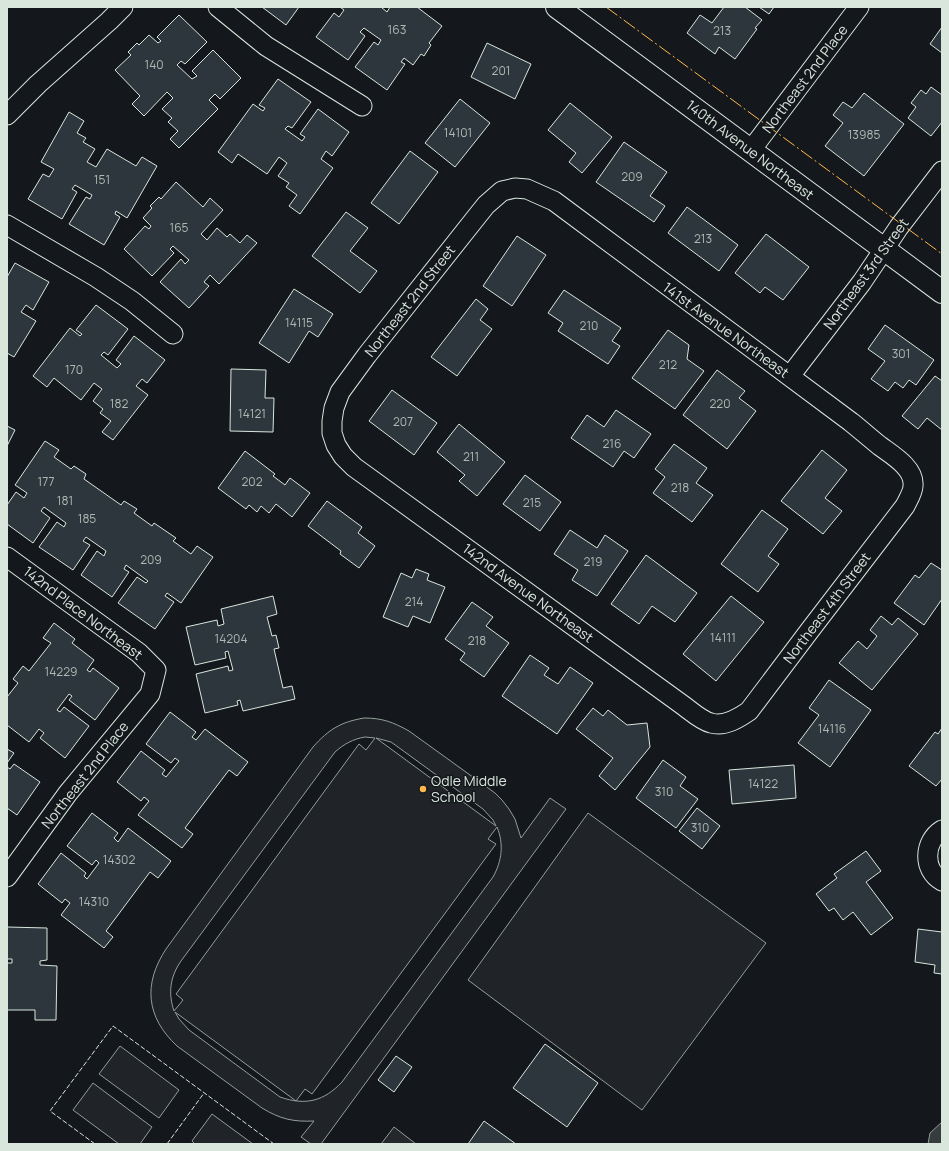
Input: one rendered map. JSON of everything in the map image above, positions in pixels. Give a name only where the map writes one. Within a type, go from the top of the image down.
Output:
[{"type":"street","points":[[7,114],[123,7]]},
{"type":"street","points":[[218,7],[266,46],[362,106]]},
{"type":"street","name":"140th Avenue Northeast","points":[[557,7],[942,292]]},
{"type":"street","name":"Northeast 2nd Place","points":[[751,150],[859,7]]},
{"type":"street","name":"Northeast 3rd Street","points":[[790,376],[862,282],[899,227],[942,171]]},
{"type":"street","name":"141st Avenue Northeast","points":[[515,188],[527,189],[554,201],[790,376],[894,456],[906,467],[911,477],[913,486],[910,495]]},
{"type":"street","name":"Northeast 2nd Street","points":[[332,433],[334,408],[340,392],[354,373],[486,205],[502,191],[515,188]]},
{"type":"street","points":[[7,225],[96,277],[132,301],[173,334]]},
{"type":"street","name":"142nd Avenue Northeast","points":[[332,433],[336,445],[343,456],[354,467],[696,714],[710,723],[720,724],[730,722],[740,717]]},
{"type":"street","name":"Northeast 4th Street","points":[[740,717],[749,710],[905,506],[910,495]]},
{"type":"street","name":"142nd Place Northeast","points":[[7,558],[139,652],[156,670]]},
{"type":"street","name":"Northeast 2nd Place","points":[[7,877],[68,793],[150,694],[156,670]]},
{"type":"street","points":[[942,830],[933,837],[927,855],[928,864],[932,873],[942,881]]},
{"type":"shaded area","points":[[364,718],[382,720],[398,725],[409,731],[495,793],[509,809],[515,819],[521,838],[550,798],[566,809],[321,1144],[311,1144],[301,1137],[314,1121],[287,1119],[269,1112],[177,1046],[159,1024],[151,1000],[151,987],[159,962],[166,949],[313,747],[324,735],[336,727]],"holes":[[[365,737],[375,738],[366,750],[359,744],[176,994],[183,1000],[174,1011],[171,998],[171,985],[174,973],[181,961],[335,752],[349,742]],[[376,738],[391,742],[483,809],[493,820],[496,826]],[[497,827],[501,840],[501,852],[493,877],[342,1082],[328,1094],[314,1100],[296,1101],[305,1089],[312,1094],[496,844],[488,839]],[[175,1012],[296,1101],[280,1097],[189,1030]]]},
{"type":"shaded area","points":[[588,813],[766,943],[642,1110],[468,980]]},
{"type":"shaded area","points":[[120,1046],[179,1090],[159,1118],[99,1074]]},
{"type":"shaded area","points":[[93,1083],[152,1127],[140,1144],[119,1144],[73,1110]]},
{"type":"shaded area","points":[[212,1114],[253,1144],[195,1144],[192,1141]]},
{"type":"shaded area","points":[[942,1122],[942,1144],[928,1144],[930,1133]]},
{"type":"shaded area","points":[[394,1127],[416,1144],[381,1144]]},
{"type":"building","points":[[262,7],[299,7],[286,25]]},
{"type":"building","points":[[340,7],[381,7],[387,12],[390,7],[417,7],[442,26],[429,43],[431,45],[424,56],[421,54],[413,65],[404,58],[401,62],[405,64],[387,90],[355,67],[374,42],[378,45],[381,40],[364,28],[360,32],[365,36],[348,60],[316,37],[334,13],[339,17],[344,10]]},
{"type":"building","points":[[724,7],[745,7],[762,20],[755,28],[757,29],[735,59],[719,47],[715,54],[687,33],[700,15],[712,23]]},
{"type":"building","points":[[759,7],[774,7],[769,14]]},
{"type":"building","points":[[179,15],[207,42],[185,64],[181,61],[177,65],[192,79],[197,76],[192,71],[213,50],[241,78],[220,99],[215,94],[209,100],[218,109],[179,148],[170,139],[178,131],[168,122],[172,118],[162,109],[173,98],[167,92],[144,116],[132,104],[140,96],[115,70],[131,55],[128,52],[137,43],[139,45],[149,35],[158,43],[161,41],[157,37]]},
{"type":"building","points":[[942,27],[942,53],[930,44]]},
{"type":"building","points":[[487,43],[531,64],[515,99],[471,77]]},
{"type":"building","points":[[278,79],[311,102],[292,128],[288,126],[285,129],[302,141],[305,137],[300,134],[318,109],[349,132],[332,156],[326,151],[321,159],[333,168],[300,214],[289,206],[297,195],[286,187],[289,183],[278,176],[287,163],[279,157],[267,174],[238,154],[232,163],[218,152],[253,104],[263,111],[265,108],[259,105]]},
{"type":"building","points":[[931,87],[942,95],[942,122],[931,136],[908,118],[916,107],[911,103],[921,90],[926,94]]},
{"type":"building","points":[[864,93],[904,124],[864,176],[825,146],[843,123],[833,115],[843,102],[852,108]]},
{"type":"building","points":[[460,99],[490,123],[455,167],[425,143]]},
{"type":"building","points":[[570,103],[612,137],[582,173],[569,162],[576,153],[548,130]]},
{"type":"building","points":[[69,112],[84,121],[77,133],[86,138],[83,142],[95,149],[87,162],[96,167],[107,149],[136,166],[142,157],[157,166],[127,218],[116,211],[115,214],[120,217],[104,245],[69,224],[86,197],[90,199],[92,195],[75,185],[72,189],[77,192],[62,219],[28,199],[43,174],[49,177],[54,169],[41,162]]},
{"type":"building","points":[[624,142],[667,172],[650,196],[665,206],[654,222],[596,182]]},
{"type":"building","points":[[410,151],[438,172],[399,224],[371,203]]},
{"type":"building","points":[[176,182],[203,207],[210,198],[223,210],[201,234],[207,240],[217,228],[227,237],[230,234],[240,243],[247,235],[257,243],[219,284],[210,275],[204,282],[209,286],[189,308],[160,282],[181,259],[185,264],[189,260],[173,246],[170,249],[174,253],[152,276],[124,249],[145,226],[149,229],[151,226],[143,218],[152,208],[150,206],[159,197],[161,199]]},
{"type":"building","points":[[687,207],[738,245],[719,271],[668,233]]},
{"type":"building","points":[[346,212],[368,228],[350,251],[377,271],[360,293],[312,256]]},
{"type":"building","points":[[766,234],[809,267],[783,300],[765,287],[760,293],[735,273]]},
{"type":"building","points":[[517,236],[546,255],[512,306],[483,286]]},
{"type":"building","points":[[15,263],[49,282],[33,310],[26,305],[21,312],[36,321],[14,357],[7,353],[7,277]]},
{"type":"building","points":[[294,289],[333,314],[318,337],[309,331],[289,363],[259,343]]},
{"type":"building","points":[[564,290],[621,328],[612,341],[620,346],[608,364],[558,331],[563,323],[548,313]]},
{"type":"building","points":[[476,299],[488,309],[480,320],[492,329],[457,376],[431,357]]},
{"type":"building","points":[[96,305],[128,329],[108,355],[104,352],[101,355],[117,368],[121,364],[116,360],[134,336],[165,360],[147,383],[142,379],[136,386],[148,395],[113,440],[102,432],[111,421],[100,413],[103,409],[93,401],[102,389],[94,383],[81,400],[54,378],[47,387],[33,376],[70,328],[80,336],[82,334],[76,330]]},
{"type":"building","points":[[885,325],[934,360],[916,385],[909,380],[903,388],[895,382],[888,391],[871,379],[885,361],[868,349]]},
{"type":"building","points":[[668,330],[689,345],[687,359],[704,371],[675,409],[632,378]]},
{"type":"building","points":[[231,369],[266,370],[265,398],[274,398],[273,432],[230,431]]},
{"type":"building","points":[[717,370],[745,391],[739,398],[756,411],[727,449],[683,415]]},
{"type":"building","points":[[935,376],[942,381],[942,430],[927,418],[918,429],[902,416]]},
{"type":"building","points":[[392,390],[437,423],[414,455],[369,421]]},
{"type":"building","points":[[616,410],[651,434],[634,458],[624,451],[613,467],[571,438],[587,415],[604,427]]},
{"type":"building","points":[[459,424],[505,462],[477,496],[459,481],[465,475],[437,452]]},
{"type":"building","points":[[7,426],[15,430],[7,446]]},
{"type":"building","points":[[45,441],[59,450],[54,457],[71,469],[74,466],[86,474],[84,479],[121,505],[124,501],[137,509],[134,513],[152,526],[154,523],[176,538],[173,541],[191,554],[197,546],[213,557],[181,603],[167,593],[165,596],[174,602],[155,629],[118,603],[137,577],[146,583],[148,581],[126,565],[124,569],[129,572],[112,597],[81,575],[97,551],[104,556],[106,551],[86,537],[83,541],[90,545],[73,570],[39,547],[57,522],[64,527],[66,523],[44,507],[41,511],[50,518],[33,543],[7,524],[7,505],[16,492],[24,498],[27,493],[15,485]]},
{"type":"building","points":[[674,444],[707,468],[696,483],[713,495],[692,522],[653,493],[665,477],[655,469]]},
{"type":"building","points":[[822,450],[847,470],[825,498],[842,511],[823,534],[781,501]]},
{"type":"building","points":[[245,451],[275,474],[273,476],[285,485],[290,478],[310,493],[292,517],[276,504],[269,513],[261,506],[257,512],[249,505],[246,509],[218,488]]},
{"type":"building","points":[[525,475],[561,502],[540,531],[503,504]]},
{"type":"building","points":[[327,501],[362,527],[358,533],[375,546],[359,568],[340,554],[341,551],[308,526]]},
{"type":"building","points":[[762,510],[788,529],[768,556],[779,564],[758,592],[721,564]]},
{"type":"building","points":[[570,530],[597,548],[605,535],[628,551],[597,596],[572,580],[578,570],[554,554]]},
{"type":"building","points":[[646,555],[697,593],[675,622],[652,606],[639,624],[611,604]]},
{"type":"building","points":[[931,563],[942,570],[942,599],[924,625],[894,603],[915,575],[919,578]]},
{"type":"building","points":[[416,569],[429,574],[427,580],[445,587],[430,623],[413,616],[408,627],[383,617],[401,573],[412,578]]},
{"type":"building","points":[[273,596],[277,614],[267,617],[272,636],[276,635],[279,648],[274,649],[283,688],[292,686],[295,699],[243,711],[240,700],[237,701],[238,705],[205,713],[196,674],[228,666],[229,671],[233,670],[228,651],[225,652],[226,658],[195,665],[186,627],[217,620],[218,626],[224,624],[221,609]]},
{"type":"building","points":[[731,596],[764,622],[716,681],[683,654]]},
{"type":"building","points":[[472,602],[493,617],[486,626],[509,643],[484,677],[460,660],[465,653],[445,639]]},
{"type":"building","points":[[881,616],[892,625],[898,618],[918,634],[872,690],[839,663],[858,641],[867,649],[877,636],[870,630]]},
{"type":"building","points":[[54,623],[75,639],[72,643],[94,660],[87,670],[90,672],[93,668],[119,688],[95,720],[69,700],[72,696],[69,694],[57,710],[60,712],[64,707],[89,726],[65,758],[40,738],[44,733],[39,729],[29,742],[7,725],[7,697],[18,683],[13,679],[23,666],[29,671],[51,643],[43,638]]},
{"type":"building","points":[[530,655],[549,668],[544,675],[558,684],[570,667],[593,683],[557,734],[502,696]]},
{"type":"building","points":[[829,680],[871,710],[830,767],[798,743],[819,715],[809,708]]},
{"type":"building","points":[[593,708],[603,716],[608,710],[627,725],[647,723],[650,747],[615,790],[599,776],[613,758],[576,729]]},
{"type":"building","points":[[170,712],[196,732],[192,737],[196,740],[205,729],[248,762],[237,776],[229,770],[185,828],[193,834],[182,848],[138,815],[149,801],[144,797],[141,801],[117,782],[141,751],[165,770],[162,774],[166,777],[179,761],[175,758],[171,763],[146,744]]},
{"type":"building","points":[[942,728],[942,779],[936,786],[909,766],[935,732],[938,734]]},
{"type":"building","points":[[7,749],[14,753],[7,763]]},
{"type":"building","points":[[663,760],[686,777],[680,786],[698,799],[676,828],[636,798]]},
{"type":"building","points":[[14,764],[40,782],[17,815],[7,808],[7,767],[10,769]]},
{"type":"building","points":[[794,765],[796,798],[732,804],[729,770]]},
{"type":"building","points":[[697,808],[720,826],[702,849],[679,831]]},
{"type":"building","points":[[92,813],[118,833],[114,838],[118,842],[128,828],[171,861],[158,878],[150,872],[106,931],[113,937],[104,948],[61,915],[70,903],[65,899],[62,903],[38,884],[61,853],[86,873],[84,876],[87,879],[99,863],[96,860],[92,865],[67,846]]},
{"type":"building","points":[[866,851],[881,871],[866,882],[893,918],[871,935],[853,912],[843,920],[834,908],[829,911],[816,894],[837,878],[834,874]]},
{"type":"building","points":[[7,927],[47,928],[47,960],[40,961],[40,965],[57,966],[56,1020],[35,1020],[35,1010],[7,1010],[7,963],[12,963],[12,959],[7,959]]},
{"type":"building","points":[[918,929],[942,932],[942,974],[934,973],[935,965],[915,962]]},
{"type":"building","points":[[545,1044],[598,1083],[567,1127],[513,1088]]},
{"type":"building","points":[[396,1056],[412,1067],[394,1092],[378,1080]]},
{"type":"building","points":[[484,1121],[516,1144],[468,1144]]},
{"type":"fence","points":[[95,1144],[50,1111],[113,1026],[274,1144]]},
{"type":"fence","points":[[167,1144],[204,1093]]},
{"type":"power","points":[[606,7],[942,254]]},
{"type":"place","name":"Odle Middle School","points":[[423,789]]}]
